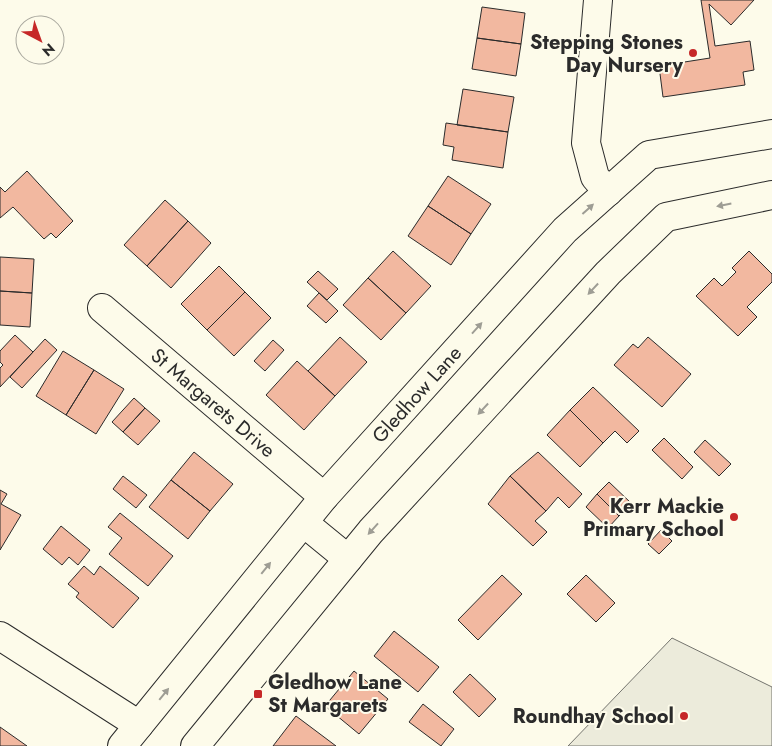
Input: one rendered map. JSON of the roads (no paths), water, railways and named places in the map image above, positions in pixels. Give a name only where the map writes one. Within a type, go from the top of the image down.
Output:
[{"type":"street","points":[[598,0],[586,143],[595,177],[608,192]]},
{"type":"street","name":"Gledhow Lane","points":[[122,746],[324,497],[565,230],[649,155],[772,134]]},
{"type":"street","points":[[196,746],[377,524],[601,280],[666,217],[772,195]]},
{"type":"street","name":"St Margarets Drive","points":[[102,308],[324,497]]},
{"type":"street","points":[[304,522],[348,559]]},
{"type":"street","points":[[0,636],[139,725]]},
{"type":"place","name":"Stepping Stones Day Nursery","points":[[693,53]]},
{"type":"place","name":"Kerr Mackie Primary School","points":[[734,517]]},
{"type":"place","name":"Gledhow Lane St Margarets","points":[[258,694]]},
{"type":"place","name":"Roundhay School","points":[[684,716]]}]
